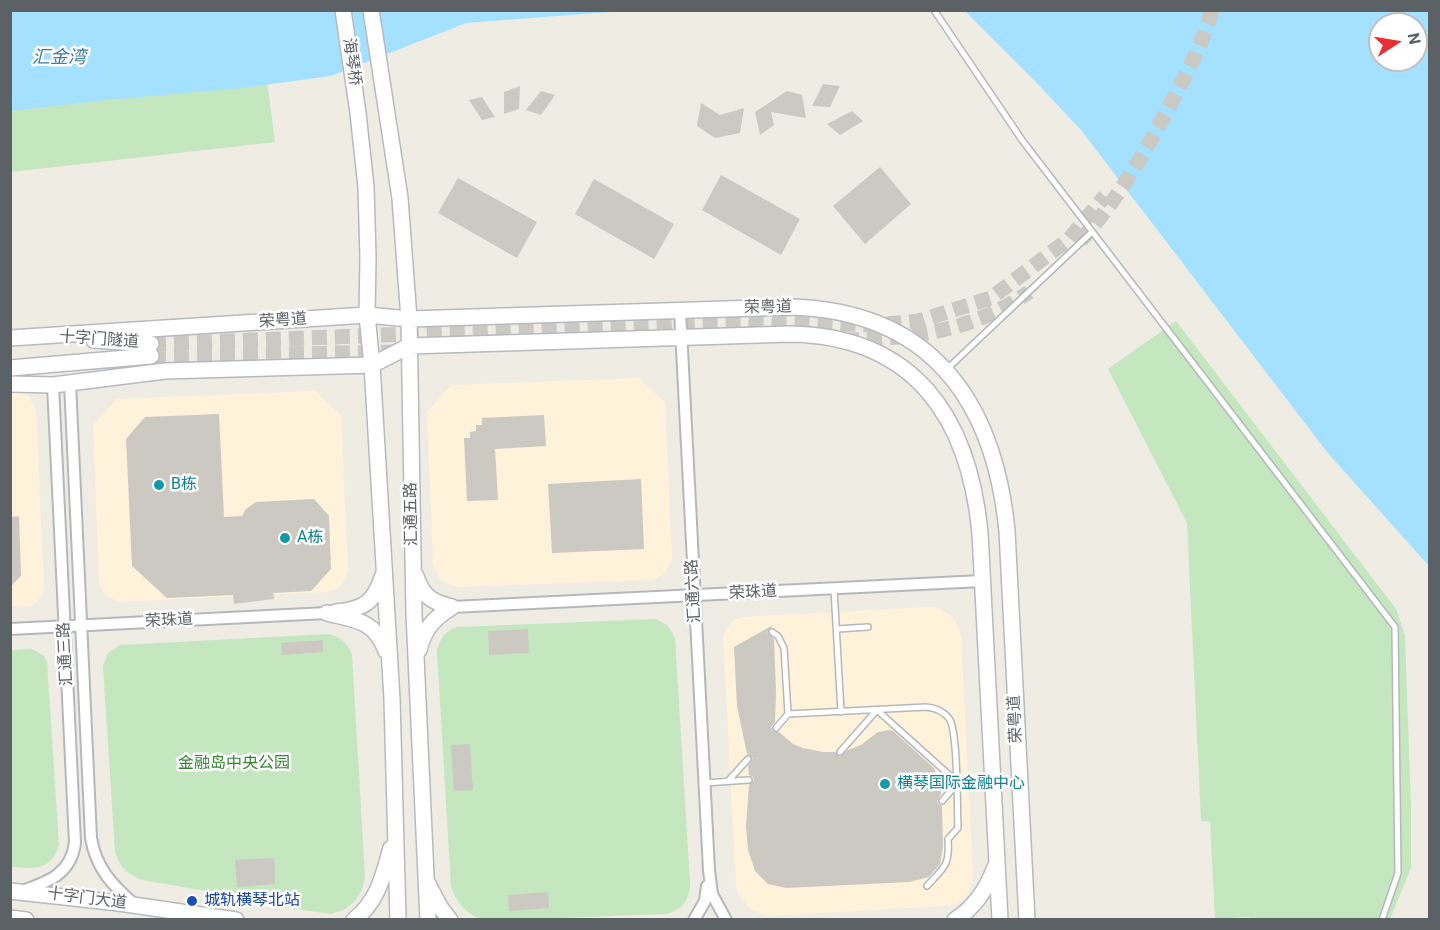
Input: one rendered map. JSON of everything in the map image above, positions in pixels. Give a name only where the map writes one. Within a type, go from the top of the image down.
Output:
[{"type":"street","name":"海琴桥","points":[[343,10],[358,113]]},
{"type":"street","name":"海琴桥","points":[[370,10],[385,110]]},
{"type":"street","name":"汇通五路","points":[[385,110],[400,198],[409,319],[416,665],[428,920]]},
{"type":"street","name":"汇通五路","points":[[358,113],[366,187],[367,315],[385,572],[398,920]]},
{"type":"street","name":"荣粤道","points":[[10,338],[367,315],[409,319],[789,307],[828,309],[847,313],[903,334],[945,370],[962,390],[982,427],[996,466],[1004,506],[1027,920]]},
{"type":"street","name":"汇通六路","points":[[680,311],[709,870],[712,894],[726,920]]},
{"type":"street","name":"荣粤道","points":[[10,384],[53,385],[165,371],[372,365],[409,346],[790,334],[824,336],[873,350],[904,368],[940,406],[964,455],[974,491],[982,581],[1000,920]]},
{"type":"street","name":"十字门隧道","points":[[10,368],[53,366],[151,350],[48,336]]},
{"type":"street","name":"汇通三路","points":[[70,383],[93,848],[100,867],[109,880],[134,904]]},
{"type":"street","name":"汇通三路","points":[[15,891],[56,877],[68,865],[75,843],[53,385]]},
{"type":"street","points":[[413,569],[425,593],[434,602],[452,607]]},
{"type":"street","points":[[327,613],[358,609],[372,597],[385,572]]},
{"type":"street","name":"荣珠道","points":[[452,607],[982,581]]},
{"type":"street","points":[[416,665],[428,626],[437,616],[452,607]]},
{"type":"street","name":"荣珠道","points":[[10,629],[327,613]]},
{"type":"street","points":[[327,613],[360,621],[371,627],[379,635],[389,660]]},
{"type":"street","points":[[354,920],[377,893],[395,833]]},
{"type":"street","points":[[956,920],[978,900],[991,879],[997,862]]},
{"type":"street","name":"汇通六路","points":[[694,920],[705,901],[709,870]]},
{"type":"street","points":[[426,880],[440,907],[450,920]]},
{"type":"street","name":"十字门大道","points":[[15,891],[134,904],[236,920]]},
{"type":"street","points":[[10,918],[26,920]]},
{"type":"lane","points":[[934,10],[1022,140],[1395,627],[1398,873],[1382,920]]},
{"type":"lane","points":[[945,370],[1092,232]]},
{"type":"lane","points":[[834,589],[841,712]]},
{"type":"lane","points":[[837,629],[868,627]]},
{"type":"lane","points":[[772,632],[778,636],[784,648],[788,714],[776,728]]},
{"type":"lane","points":[[788,714],[932,708],[947,716],[953,731],[958,828],[946,836],[950,856],[948,862],[927,886]]},
{"type":"lane","points":[[840,752],[878,710]]},
{"type":"lane","points":[[878,710],[956,783]]},
{"type":"lane","points":[[728,781],[748,759]]},
{"type":"lane","points":[[704,783],[749,780]]},
{"type":"lane","points":[[942,801],[956,783]]},
{"type":"shaded area","points":[[639,378],[665,402],[672,559],[666,572],[654,580],[457,587],[441,581],[433,565],[427,412],[451,385]]},
{"type":"shaded area","points":[[10,388],[27,394],[36,409],[44,585],[44,592],[36,603],[30,606],[11,607]]},
{"type":"shaded area","points":[[315,391],[341,415],[348,569],[341,585],[326,592],[118,602],[105,595],[99,583],[93,425],[117,399]]},
{"type":"shaded area","name":"横琴国际金融中心","points":[[939,608],[954,618],[961,635],[973,875],[969,893],[954,905],[945,906],[768,916],[751,910],[739,896],[736,887],[723,637],[727,628],[733,621],[742,617]]},
{"type":"green space","points":[[10,11],[258,11],[275,142],[11,172]]},
{"type":"green space","points":[[1176,321],[1396,609],[1405,635],[1411,868],[1390,919],[1250,920],[1249,917],[1215,919],[1210,822],[1201,821],[1187,523],[1108,369]]},
{"type":"green space","points":[[656,619],[668,626],[675,638],[690,882],[687,899],[681,907],[666,914],[502,921],[481,919],[470,914],[458,902],[451,887],[437,651],[442,638],[450,630],[458,627]]},
{"type":"green space","name":"金融岛中央公园","points":[[328,634],[343,641],[352,655],[365,877],[362,890],[355,901],[344,910],[331,914],[275,906],[249,894],[223,894],[142,880],[128,872],[119,862],[115,852],[103,666],[108,653],[120,645]]},
{"type":"green space","points":[[32,649],[44,656],[47,662],[59,845],[56,853],[46,864],[41,867],[27,868],[11,867],[10,650]]},
{"type":"water","name":"汇金湾","points":[[10,11],[622,11],[466,23],[331,76],[241,88],[11,111]]},
{"type":"water","points":[[965,11],[1429,11],[1429,566],[1327,452],[1081,130]]},
{"type":"building","points":[[823,84],[840,86],[830,107],[812,106]]},
{"type":"building","points":[[520,86],[519,109],[504,114],[504,92]]},
{"type":"building","points":[[541,91],[555,95],[541,115],[526,110]]},
{"type":"building","points":[[787,91],[802,95],[806,118],[771,112],[774,125],[760,135],[755,112]]},
{"type":"building","points":[[482,97],[495,117],[482,120],[469,100]]},
{"type":"building","points":[[701,103],[720,115],[744,108],[740,133],[715,138],[697,126]]},
{"type":"building","points":[[852,111],[863,121],[840,135],[827,124]]},
{"type":"building","points":[[880,167],[911,204],[865,244],[833,206]]},
{"type":"building","points":[[721,175],[800,219],[781,255],[702,210]]},
{"type":"building","points":[[458,178],[537,222],[517,258],[438,213]]},
{"type":"building","points":[[594,179],[674,224],[654,259],[575,214]]},
{"type":"building","points":[[219,414],[224,517],[242,516],[246,509],[256,502],[314,499],[329,516],[331,569],[311,591],[273,593],[274,599],[234,604],[233,595],[167,598],[132,566],[126,439],[145,417]]},
{"type":"building","points":[[544,415],[546,446],[495,449],[498,500],[467,501],[464,438],[470,438],[470,432],[476,431],[476,425],[482,425],[482,418]]},
{"type":"building","points":[[641,479],[644,549],[552,553],[548,484]]},
{"type":"building","points":[[19,516],[21,576],[10,587],[10,517]]},
{"type":"building","points":[[773,625],[767,632],[774,639],[776,691],[775,722],[771,727],[772,731],[779,732],[793,744],[803,748],[835,752],[840,757],[878,732],[889,730],[893,731],[934,768],[941,788],[937,801],[942,806],[943,847],[940,864],[929,877],[909,882],[786,888],[768,884],[755,871],[748,850],[746,827],[749,785],[754,780],[749,775],[748,766],[753,758],[747,754],[737,706],[734,647]]},
{"type":"building","points":[[528,629],[529,653],[489,655],[488,631]]},
{"type":"building","points":[[323,640],[323,652],[282,655],[281,643]]},
{"type":"building","points":[[470,744],[473,790],[454,791],[451,745]]},
{"type":"building","points":[[274,858],[275,884],[237,887],[235,860]]},
{"type":"building","points":[[548,892],[549,908],[509,911],[508,895]]},
{"type":"tunnel","points":[[1080,241],[1118,194],[1149,143],[1193,60],[1212,10]]},
{"type":"tunnel","points":[[151,344],[746,321],[875,325],[919,321],[991,298],[1069,239],[1105,196]]},
{"type":"tunnel","points":[[844,340],[893,338],[941,330],[986,316],[1029,292]]},
{"type":"tunnel","points":[[151,356],[400,352]]},
{"type":"place","name":"B栋","points":[[159,485]]},
{"type":"place","name":"A栋","points":[[285,538]]},
{"type":"place","name":"横琴国际金融中心","points":[[885,784]]},
{"type":"place","name":"城轨横琴北站","points":[[192,901]]}]
